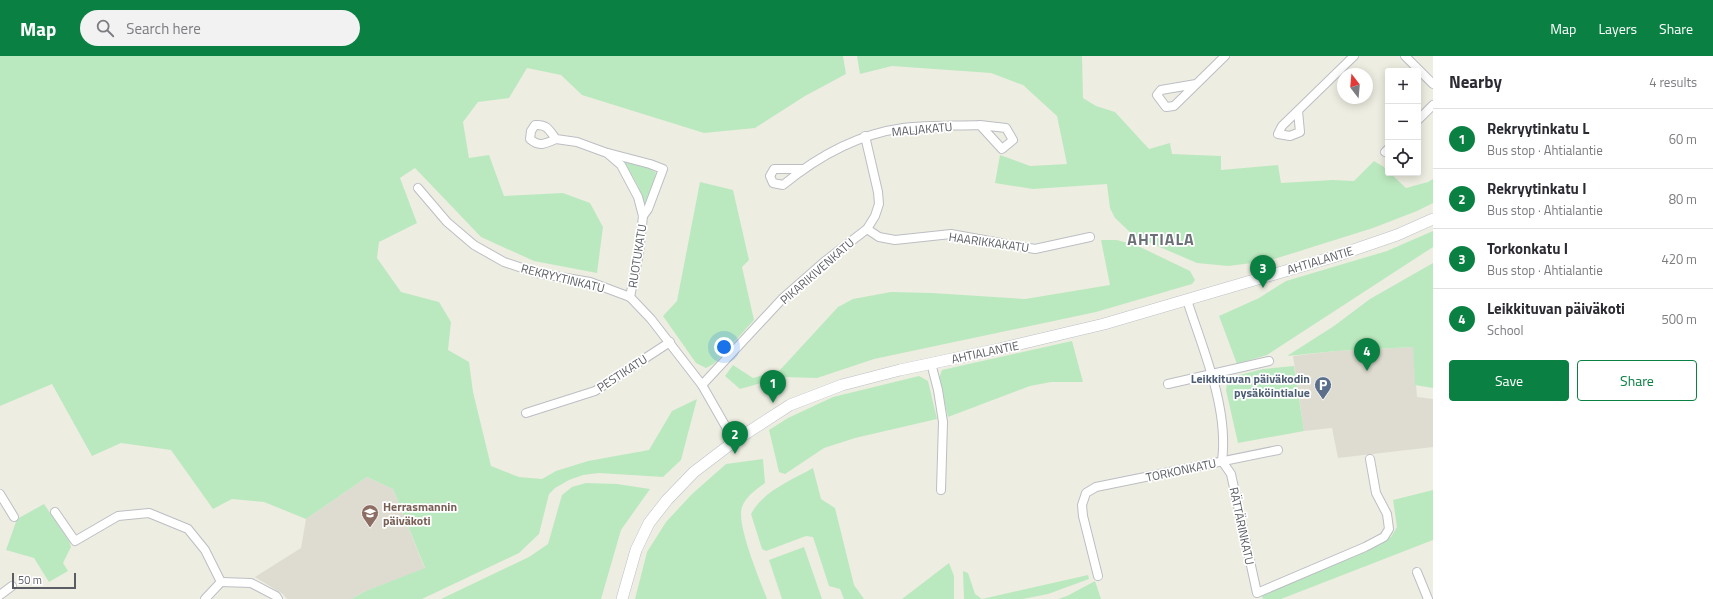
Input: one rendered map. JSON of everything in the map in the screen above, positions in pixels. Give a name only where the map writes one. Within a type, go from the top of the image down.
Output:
[{"type":"main road","name":"AHTIALANTIE","points":[[622,599],[636,550],[649,523],[667,500],[694,472],[736,440],[790,405],[842,385],[931,363],[999,350],[1104,324],[1188,300],[1340,254],[1397,235],[1433,220]]},
{"type":"street","points":[[1196,84],[1225,56]]},
{"type":"street","points":[[1298,111],[1354,56]]},
{"type":"street","points":[[1405,56],[1433,84]]},
{"type":"street","points":[[1421,117],[1433,105]]},
{"type":"street","name":"MALJAKATU","points":[[803,168],[865,136],[904,128],[980,125]]},
{"type":"street","name":"PIKARIKIVENKATU","points":[[702,385],[783,298],[824,262],[867,228],[875,216],[879,204],[865,136]]},
{"type":"street","name":"RUOTUKATU","points":[[556,139],[577,142],[607,153],[650,164],[662,170],[648,209],[643,216]]},
{"type":"street","name":"RUOTUKATU","points":[[607,153],[621,165],[638,197],[643,216],[639,253],[630,297]]},
{"type":"street","name":"REKRYYTINKATU","points":[[418,188],[447,222],[474,245],[504,262],[537,272],[590,282],[630,297],[670,342],[702,385],[726,427],[736,440]]},
{"type":"street","name":"HAARIKKAKATU","points":[[867,228],[879,237],[895,240],[951,234],[1036,249],[1090,237]]},
{"type":"street","name":"TORKONKATU","points":[[1098,576],[1083,516],[1082,505],[1086,493],[1096,487],[1222,461],[1225,444],[1224,425],[1212,375],[1188,300]]},
{"type":"street","name":"PESTIKATU","points":[[526,413],[595,391],[670,342]]},
{"type":"street","points":[[1168,384],[1269,361]]},
{"type":"street","points":[[931,363],[938,390],[943,422],[941,490]]},
{"type":"street","points":[[1222,461],[1278,450]]},
{"type":"street","name":"RÄTTÄRINKATU","points":[[1222,461],[1231,474],[1257,593],[1384,537],[1389,529],[1387,514],[1376,493],[1370,459]]},
{"type":"street","points":[[0,494],[14,517]]},
{"type":"street","points":[[55,512],[75,541],[118,516],[149,514],[188,529],[205,550],[221,582]]},
{"type":"street","points":[[1417,572],[1428,599]]},
{"type":"street","points":[[205,599],[221,582],[251,583],[276,596],[278,599]]},
{"type":"street","points":[[0,594],[12,586]]},
{"type":"shaded area","points":[[1413,347],[1417,397],[1433,399],[1433,447],[1338,458],[1332,428],[1304,431],[1293,356],[1336,351]]},
{"type":"shaded area","points":[[367,477],[393,489],[425,569],[366,591],[351,599],[287,599],[283,594],[255,577],[301,548],[306,519]]},
{"type":"green space","points":[[0,56],[843,56],[846,74],[805,96],[755,128],[704,133],[582,95],[561,75],[527,68],[509,98],[478,102],[463,122],[469,158],[489,155],[504,196],[563,193],[590,203],[603,227],[597,273],[534,261],[481,237],[415,168],[400,178],[417,223],[379,242],[377,258],[401,292],[439,302],[451,322],[448,350],[469,362],[473,392],[491,466],[519,477],[542,479],[556,471],[588,461],[649,450],[672,411],[697,399],[681,460],[663,477],[599,473],[583,475],[569,480],[555,488],[549,494],[539,534],[519,553],[422,599],[351,599],[366,591],[425,568],[393,489],[367,477],[306,519],[264,502],[232,499],[213,509],[171,450],[121,443],[92,456],[52,384],[0,406]]},
{"type":"green space","points":[[857,56],[1082,56],[1083,98],[1096,106],[1115,112],[1149,149],[1170,143],[1172,154],[1221,156],[1221,170],[1278,165],[1281,183],[1333,180],[1354,181],[1374,161],[1384,167],[1385,176],[1393,176],[1406,188],[1428,182],[1433,179],[1433,203],[1417,211],[1373,228],[1268,261],[1228,266],[1197,263],[1134,236],[1115,218],[1110,208],[1107,184],[1033,189],[995,183],[1000,155],[1030,166],[1067,164],[1057,116],[1023,85],[991,73],[892,66],[860,74]]},
{"type":"green space","points":[[624,161],[650,168],[656,173],[648,200],[644,204],[638,186]]},
{"type":"green space","points":[[700,182],[733,190],[749,260],[742,267],[754,320],[715,363],[706,368],[696,363],[663,316],[677,301]]},
{"type":"green space","points":[[1433,231],[1433,247],[1267,355],[1237,364],[1219,316],[1259,298],[1286,281],[1387,251]]},
{"type":"green space","points":[[1101,240],[1117,240],[1138,246],[1190,271],[1195,280],[1192,284],[1096,312],[874,359],[817,378],[782,377],[740,389],[725,376],[733,365],[753,378],[780,370],[838,307],[853,299],[891,292],[1025,299],[1110,285]]},
{"type":"green space","points":[[1433,263],[1433,388],[1415,385],[1413,347],[1336,351],[1287,356],[1334,326],[1370,299]]},
{"type":"green space","points":[[1072,341],[1083,382],[1051,382],[1030,386],[948,417],[939,378],[942,370]]},
{"type":"green space","points":[[1294,366],[1304,431],[1238,443],[1226,390],[1228,378],[1263,369]]},
{"type":"green space","points":[[919,376],[928,381],[937,419],[855,438],[824,448],[785,474],[779,472],[769,430],[788,418],[833,397]]},
{"type":"green space","points":[[763,459],[765,483],[746,499],[742,507],[741,515],[745,539],[767,599],[635,599],[647,552],[666,522],[692,494],[726,464]]},
{"type":"green space","points":[[813,468],[821,499],[835,508],[854,585],[864,599],[844,599],[840,589],[829,586],[813,537],[806,536],[766,551],[762,549],[751,514],[756,506],[779,487]]},
{"type":"green space","points":[[586,483],[617,484],[650,489],[621,530],[601,599],[441,599],[529,557],[548,544],[562,495],[572,487]]},
{"type":"green space","points":[[1433,490],[1433,540],[1281,599],[1263,599],[1261,594],[1391,537],[1397,527],[1393,500]]},
{"type":"green space","points":[[44,504],[69,541],[71,547],[63,563],[68,571],[49,582],[34,558],[6,550],[17,519]]},
{"type":"green space","points":[[804,547],[822,599],[782,599],[769,560]]},
{"type":"green space","points":[[949,563],[954,576],[954,599],[902,599]]},
{"type":"green space","points":[[963,571],[968,573],[975,594],[982,599],[964,599]]},
{"type":"green space","points":[[1088,575],[1089,579],[1048,594],[1023,599],[982,599]]},
{"type":"green space","points":[[1095,581],[1101,599],[1058,599],[1067,596]]},
{"type":"place","name":"Torkonkatu I","points":[[1263,288]]},
{"type":"place","name":"Leikkituvan päiväkoti","points":[[1367,371]]},
{"type":"place","name":"Leikkituvan päiväkodin pysäköintialue","points":[[1323,400]]},
{"type":"place","name":"Rekryytinkatu L","points":[[773,403]]},
{"type":"place","name":"Rekryytinkatu I","points":[[735,454]]},
{"type":"place","name":"Herrasmannin päiväkoti","points":[[370,528]]},
{"type":"district","name":"AHTIALA","points":[[1161,239]]}]
